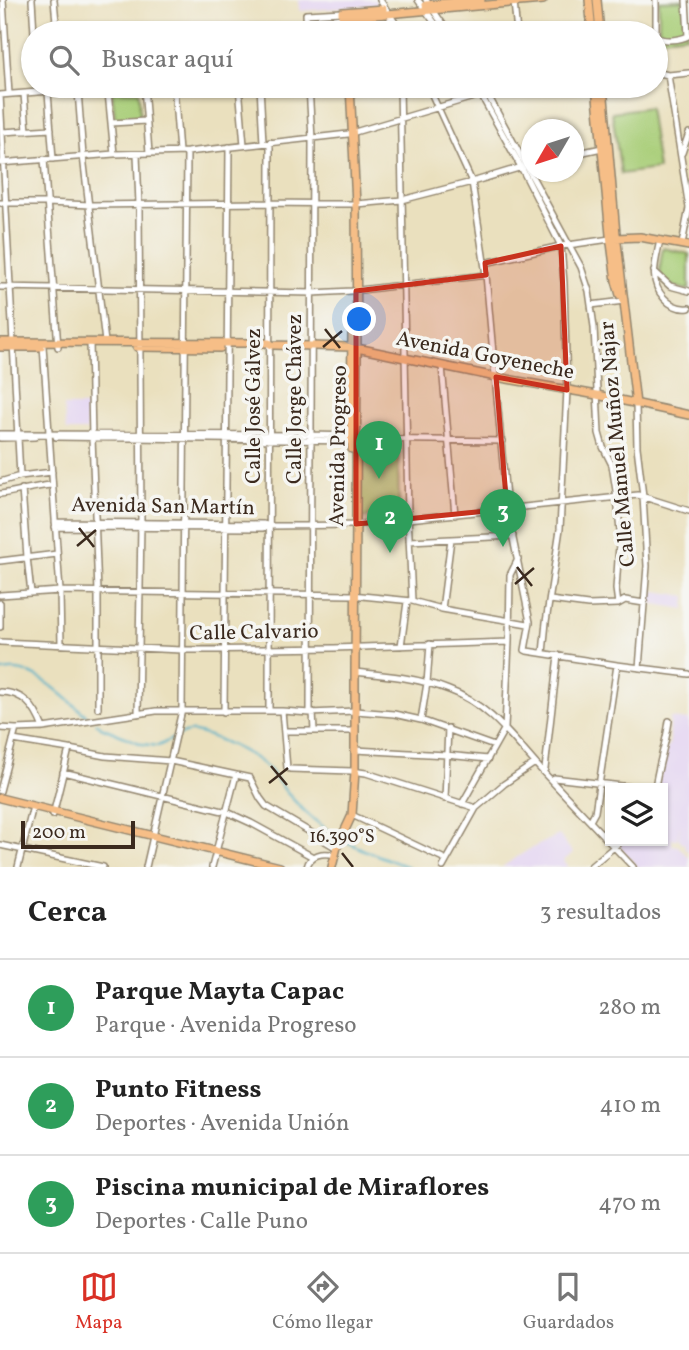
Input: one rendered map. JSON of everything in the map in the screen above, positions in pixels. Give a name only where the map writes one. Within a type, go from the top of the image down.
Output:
[{"type":"main road","points":[[344,21],[344,14],[481,0]]},
{"type":"main road","points":[[426,5],[543,0]]},
{"type":"main road","points":[[589,0],[591,21]]},
{"type":"main road","points":[[597,0],[599,21]]},
{"type":"main road","name":"Avenida Progreso","points":[[349,98],[354,204],[355,348],[353,750]]},
{"type":"main road","points":[[597,98],[608,183]]},
{"type":"main road","points":[[604,98],[616,281],[621,301]]},
{"type":"main road","points":[[613,238],[640,237],[685,245]]},
{"type":"main road","points":[[613,238],[621,301]]},
{"type":"main road","name":"Calle Manuel Muñoz Najar","points":[[621,301],[636,404]]},
{"type":"main road","name":"Avenida Goyeneche","points":[[90,345],[105,342],[141,345]]},
{"type":"main road","name":"Avenida Goyeneche","points":[[0,345],[355,348],[689,415]]},
{"type":"main road","name":"Avenida Progreso","points":[[336,850],[353,811],[354,711]]},
{"type":"main road","points":[[0,800],[272,866]]},
{"type":"main road","points":[[333,867],[336,850]]},
{"type":"street","points":[[3,0],[9,94]]},
{"type":"street","points":[[32,0],[33,21]]},
{"type":"street","points":[[54,0],[56,21]]},
{"type":"street","points":[[380,0],[394,21]]},
{"type":"street","points":[[656,0],[656,21]]},
{"type":"street","points":[[668,39],[688,36],[686,0]]},
{"type":"street","points":[[514,1],[516,21]]},
{"type":"street","points":[[426,5],[435,21]]},
{"type":"street","points":[[426,5],[439,21]]},
{"type":"street","points":[[387,10],[390,21]]},
{"type":"street","points":[[306,21],[306,14],[344,14]]},
{"type":"street","points":[[685,245],[689,208],[668,75],[689,73]]},
{"type":"street","points":[[20,476],[3,203],[0,95],[21,94]]},
{"type":"street","points":[[24,98],[27,131]]},
{"type":"street","points":[[48,98],[53,159]]},
{"type":"street","points":[[79,98],[105,342]]},
{"type":"street","points":[[109,98],[114,154]]},
{"type":"street","points":[[145,98],[149,153]]},
{"type":"street","points":[[175,98],[179,152]]},
{"type":"street","points":[[240,98],[244,145]]},
{"type":"street","points":[[261,98],[263,143]]},
{"type":"street","name":"Calle Jorge Chávez","points":[[310,98],[312,139],[310,648],[314,731]]},
{"type":"street","points":[[400,98],[409,541],[409,601],[401,646]]},
{"type":"street","points":[[434,98],[472,183],[485,263],[508,509],[529,623],[526,650],[689,674]]},
{"type":"street","points":[[2,162],[187,152],[312,139],[350,133],[470,98]]},
{"type":"street","points":[[486,98],[521,158]]},
{"type":"street","points":[[111,123],[146,121]]},
{"type":"street","points":[[677,125],[689,131],[682,158]]},
{"type":"street","points":[[1,132],[51,129]]},
{"type":"street","name":"Calle José Gálvez","points":[[269,712],[270,142]]},
{"type":"street","points":[[224,712],[229,147]]},
{"type":"street","points":[[584,152],[602,148]]},
{"type":"street","points":[[146,867],[182,710],[187,152]]},
{"type":"street","points":[[137,154],[141,345],[138,713]]},
{"type":"street","points":[[44,159],[58,344]]},
{"type":"street","points":[[3,203],[354,204],[402,200],[521,168]]},
{"type":"street","points":[[533,182],[561,246],[567,390],[561,529],[543,653]]},
{"type":"street","points":[[535,182],[581,267],[589,291],[594,327],[599,433],[612,465],[617,497],[620,531],[616,589],[618,604]]},
{"type":"street","points":[[485,263],[561,246],[613,238]]},
{"type":"street","points":[[660,240],[653,278],[657,289],[669,303],[689,308]]},
{"type":"street","points":[[654,271],[670,286],[689,291]]},
{"type":"street","points":[[0,287],[312,293],[354,291],[486,275]]},
{"type":"street","points":[[591,305],[621,301]]},
{"type":"street","points":[[43,345],[60,591],[61,645]]},
{"type":"street","points":[[90,345],[98,592],[98,708]]},
{"type":"street","points":[[442,366],[455,515]]},
{"type":"street","name":"Calle Manuel Muñoz Najar","points":[[636,404],[637,447],[648,566],[639,668]]},
{"type":"street","points":[[0,436],[502,441]]},
{"type":"street","points":[[0,482],[20,476],[52,472]]},
{"type":"street","points":[[0,494],[52,485]]},
{"type":"street","points":[[22,489],[32,593]]},
{"type":"street","name":"Avenida San Martín","points":[[55,524],[263,528],[354,524],[643,496],[689,510]]},
{"type":"street","points":[[409,541],[513,536]]},
{"type":"street","points":[[442,609],[451,539]]},
{"type":"street","points":[[0,561],[57,554]]},
{"type":"street","points":[[462,804],[505,728],[510,575],[517,559]]},
{"type":"street","points":[[0,595],[60,591],[354,595],[409,601],[510,621],[546,622]]},
{"type":"street","points":[[550,600],[588,605],[618,604],[625,600],[644,603]]},
{"type":"street","points":[[0,603],[0,627]]},
{"type":"street","name":"Calle Calvario","points":[[0,642],[225,650],[526,641]]},
{"type":"street","points":[[421,720],[430,644]]},
{"type":"street","points":[[543,772],[558,655]]},
{"type":"street","points":[[590,821],[595,812],[617,665]]},
{"type":"street","points":[[354,672],[427,683],[464,697],[486,711],[505,728],[605,837]]},
{"type":"street","points":[[0,692],[27,700],[38,715],[43,728]]},
{"type":"street","points":[[0,728],[43,728],[138,713],[182,710],[354,711],[394,714],[421,720],[495,746]]},
{"type":"street","points":[[282,711],[287,768],[354,771],[476,808]]},
{"type":"street","points":[[656,783],[658,766],[667,741],[669,721]]},
{"type":"street","points":[[445,799],[447,728]]},
{"type":"street","points":[[0,791],[16,729]]},
{"type":"street","points":[[284,731],[353,731]]},
{"type":"street","points":[[13,740],[105,757],[171,758],[250,778],[260,799],[267,806],[336,850]]},
{"type":"street","points":[[53,813],[69,749]]},
{"type":"street","points":[[353,750],[488,760]]},
{"type":"street","points":[[443,867],[476,808],[504,784],[535,763]]},
{"type":"street","points":[[63,772],[227,812],[313,857]]},
{"type":"street","points":[[212,867],[236,775]]},
{"type":"street","points":[[551,780],[555,778],[605,785]]},
{"type":"street","points":[[19,867],[32,808]]},
{"type":"street","points":[[353,811],[447,860]]},
{"type":"street","points":[[0,845],[103,867]]},
{"type":"street","points":[[590,867],[614,846],[633,867]]},
{"type":"street","points":[[307,867],[313,857],[336,850]]},
{"type":"highlighted area","points":[[561,246],[567,390],[496,377],[507,509],[356,524],[356,291],[486,275],[485,263]]},
{"type":"shaded area","points":[[299,0],[375,0],[378,5],[300,11]]},
{"type":"shaded area","points":[[64,406],[86,406],[87,431],[66,431]]},
{"type":"shaded area","points":[[649,590],[686,596],[685,609],[648,603]]},
{"type":"shaded area","points":[[670,718],[689,720],[689,852],[678,838],[681,822],[677,839],[672,839],[672,845],[678,846],[689,857],[689,867],[638,867],[619,846],[668,846],[668,783],[658,783],[670,741]]},
{"type":"shaded area","points":[[559,835],[573,853],[563,861],[568,867],[502,867],[528,850]]},
{"type":"green space","points":[[683,0],[687,35],[668,37],[668,21],[659,21],[659,1]]},
{"type":"green space","points":[[113,98],[139,98],[140,118],[115,119]]},
{"type":"green space","points":[[649,107],[658,169],[621,174],[612,112]]},
{"type":"green space","points":[[663,248],[689,254],[689,290],[671,285],[662,278],[660,266]]},
{"type":"green space","points":[[359,443],[398,444],[399,514],[359,518]]},
{"type":"waterway","points":[[0,671],[17,670],[37,676],[91,719]]},
{"type":"waterway","points":[[96,723],[142,744],[158,746],[174,738]]},
{"type":"waterway","points":[[179,735],[191,732],[202,734],[231,745],[258,760],[306,812],[338,837]]},
{"type":"waterway","points":[[343,840],[408,867]]},
{"type":"place","name":"Parque Mayta Capac","points":[[379,479]]},
{"type":"place","name":"Piscina municipal de Miraflores","points":[[503,547]]},
{"type":"place","name":"Punto Fitness","points":[[390,553]]}]
